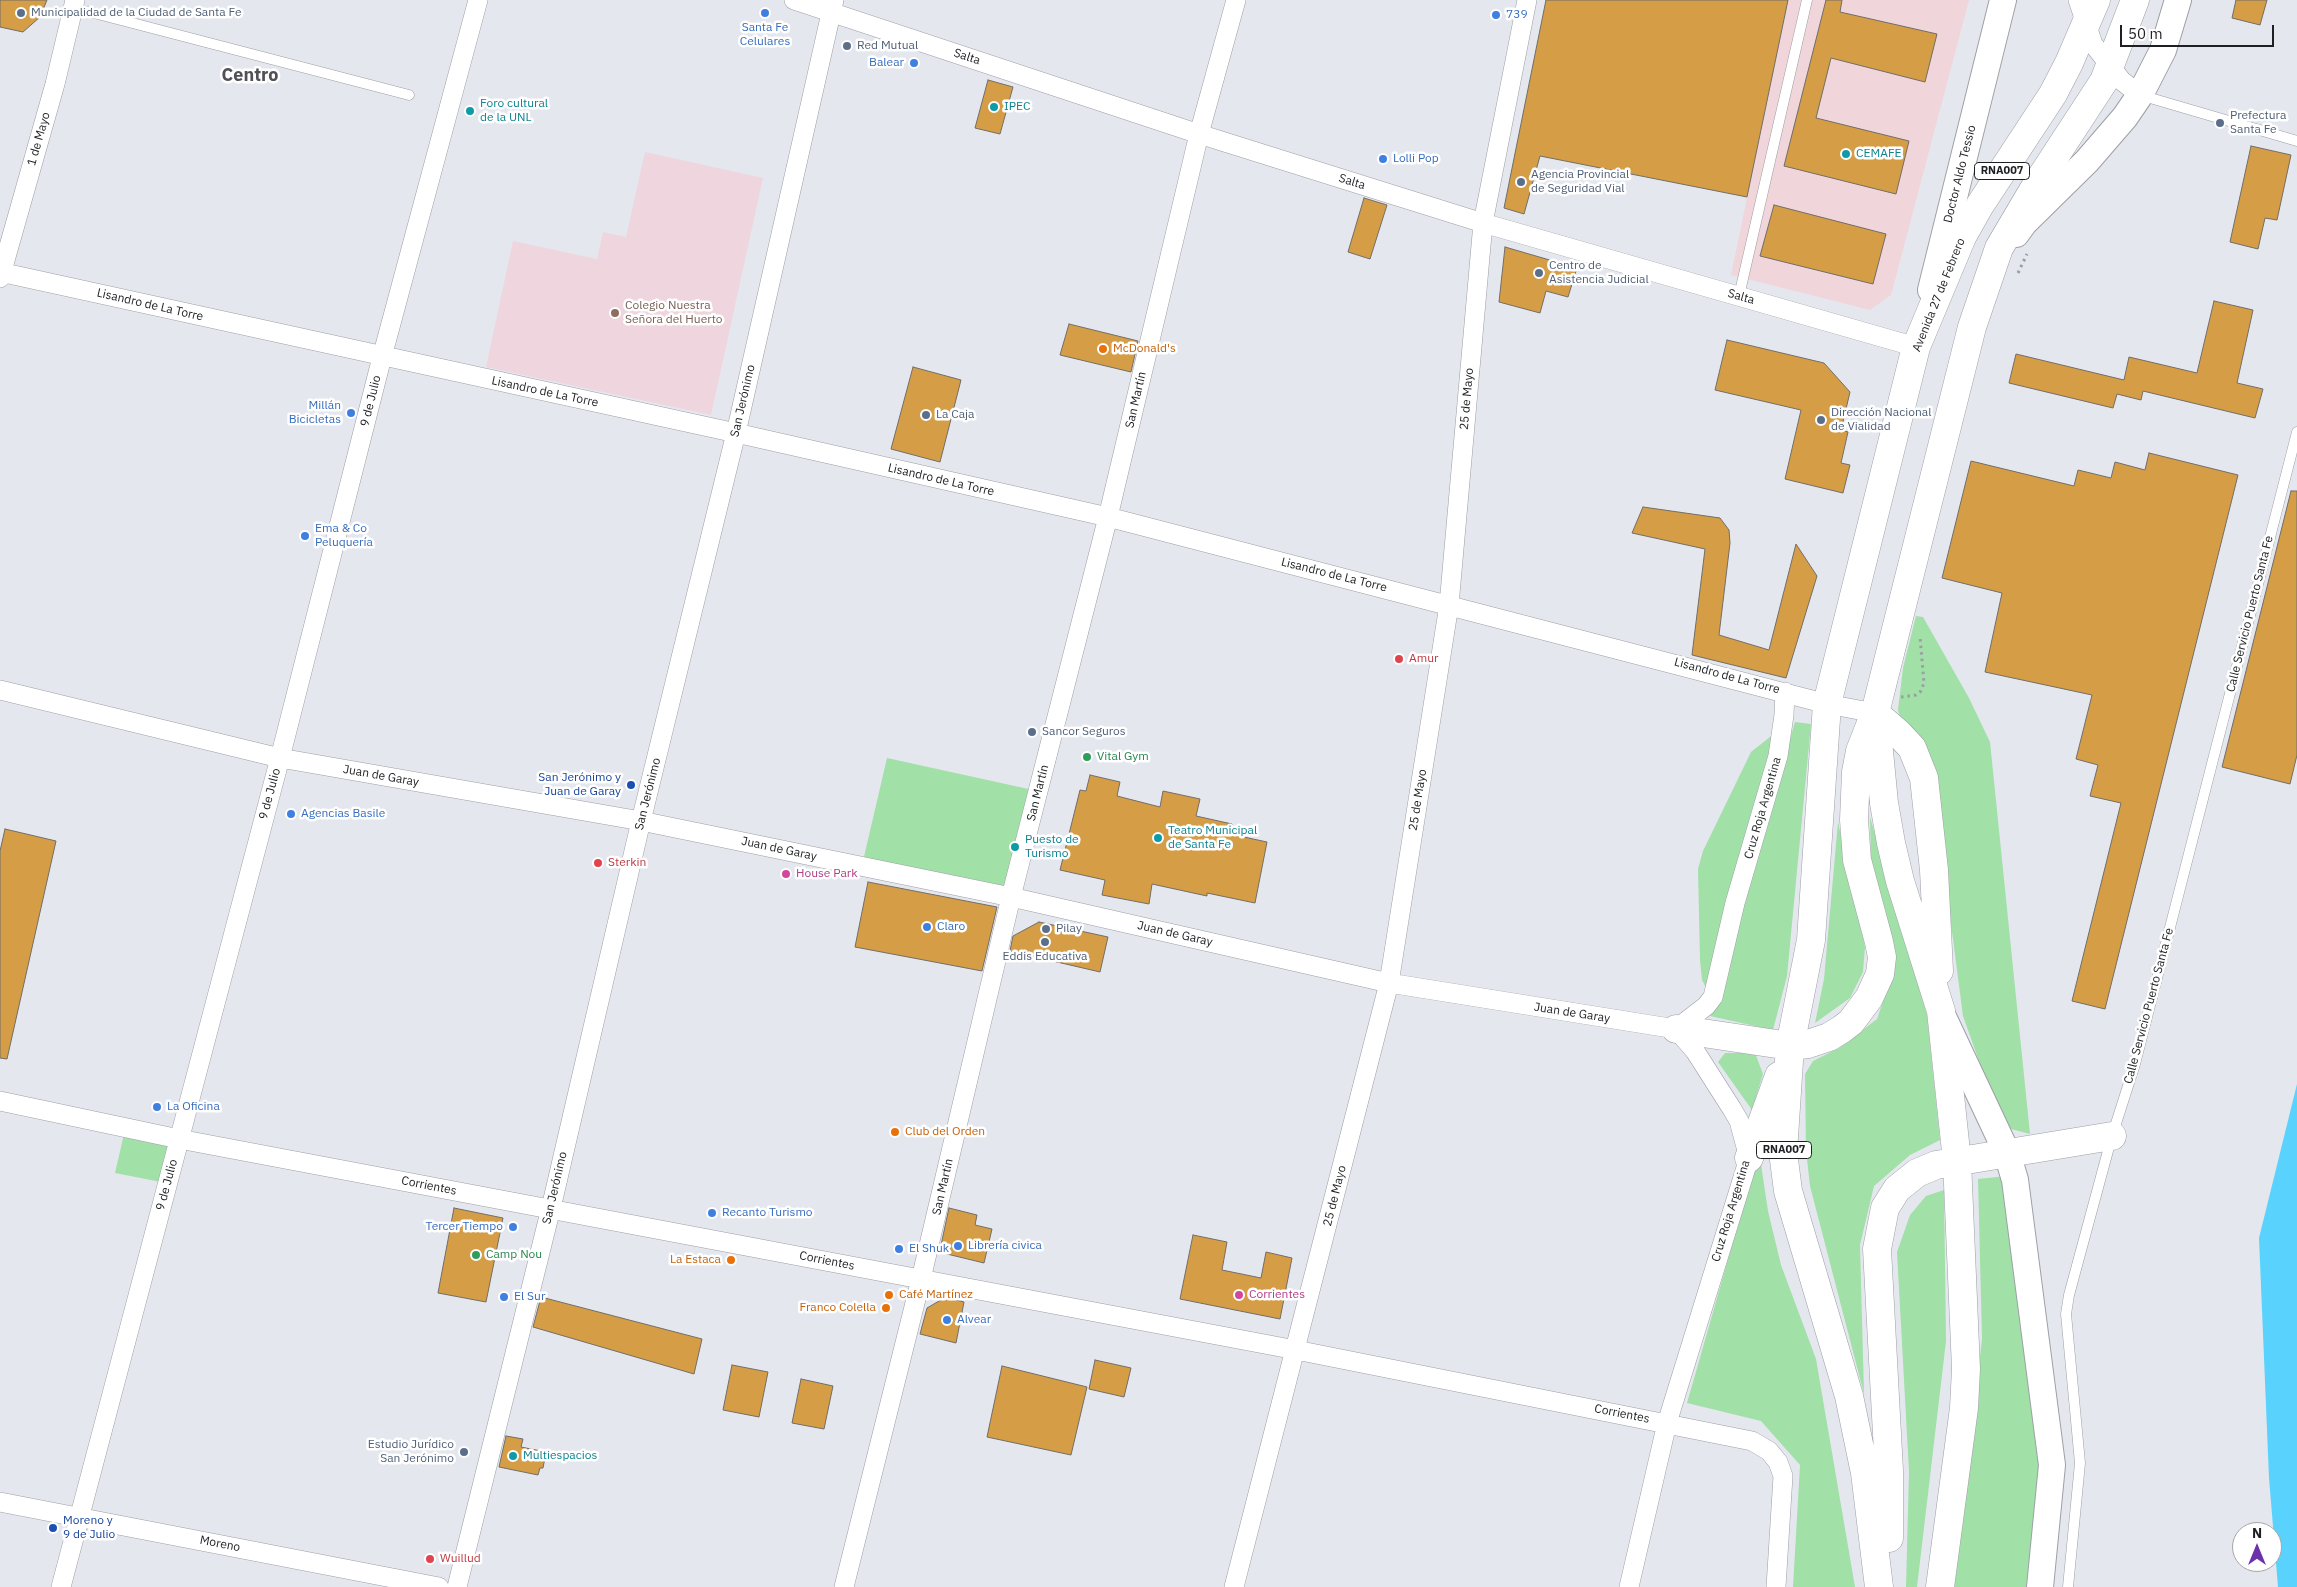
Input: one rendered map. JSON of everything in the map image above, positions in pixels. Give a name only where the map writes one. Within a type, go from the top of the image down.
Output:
[{"type":"highway","name":"Avenida 27 de Febrero","points":[[1827,704],[1916,347],[1962,237],[1980,205],[2054,94],[2086,27],[2096,0]]},
{"type":"highway","name":"RNA007","points":[[1940,1587],[1964,1408],[1966,1378],[1958,1161],[1941,1011],[1900,881],[1884,803],[1878,703],[1970,334],[2005,271],[1999,248],[2038,182],[2104,81],[2135,0]]},
{"type":"highway","points":[[1878,703],[1912,748],[1924,778],[1934,870],[1941,1011]]},
{"type":"highway","points":[[1676,1029],[1790,1046],[1808,1044],[1829,1037],[1842,1029],[1851,1022],[1869,998],[1880,974],[1882,957],[1880,942],[1857,860],[1854,820],[1856,772],[1860,752],[1878,703]]},
{"type":"highway","name":"RNA007","points":[[1827,704],[1811,940],[1790,1046],[1784,1143],[1788,1190],[1849,1396],[1865,1472],[1879,1587]]},
{"type":"highway","points":[[1749,1158],[1790,1046]]},
{"type":"highway","points":[[1888,1587],[1888,1471],[1877,1249],[1885,1208],[1897,1189],[1917,1172],[1936,1165],[2112,1136]]},
{"type":"main road","name":"Doctor Aldo Tessio","points":[[1916,347],[2004,0]]},
{"type":"main road","points":[[2005,271],[2024,223],[2087,161],[2125,117],[2140,95],[2163,50],[2178,0]]},
{"type":"main road","points":[[1941,1011],[2007,1153],[2015,1180],[2052,1465],[2040,1587]]},
{"type":"street","name":"9 de Julio","points":[[61,1587],[280,758],[382,357],[478,0]]},
{"type":"street","name":"Salta","points":[[794,0],[833,6],[1199,134],[1483,223],[1916,347]]},
{"type":"street","name":"San Martín","points":[[844,1587],[921,1279],[1011,897],[1108,517],[1199,134],[1236,0]]},
{"type":"street","name":"25 de Mayo","points":[[1234,1587],[1389,983],[1449,604],[1483,223],[1527,0]]},
{"type":"street","points":[[2078,0],[2093,44],[2109,67],[2122,81],[2140,95]]},
{"type":"street","name":"1 de Mayo","points":[[0,274],[55,84],[74,5]]},
{"type":"street","name":"San Jerónimo","points":[[457,1587],[551,1208],[641,821],[736,433],[833,6]]},
{"type":"street","name":"Lisandro de La Torre","points":[[0,274],[736,433],[1108,517],[1449,604],[1827,704],[1878,703]]},
{"type":"street","name":"Juan de Garay","points":[[0,690],[280,758],[641,821],[1011,897],[1389,983],[1676,1029]]},
{"type":"street","name":"Cruz Roja Argentina","points":[[1629,1587],[1667,1422],[1749,1158],[1739,1121],[1695,1051],[1676,1029],[1706,1006],[1713,997],[1735,904],[1778,756],[1784,715],[1785,692]]},
{"type":"street","name":"Corrientes","points":[[0,1101],[179,1139],[1296,1350],[1752,1440],[1769,1451],[1778,1462],[1783,1476],[1776,1587]]},
{"type":"street","name":"Moreno","points":[[0,1502],[439,1587]]},
{"type":"lane","points":[[1739,296],[1807,0]]},
{"type":"lane","points":[[74,5],[94,13],[409,95]]},
{"type":"lane","points":[[2140,95],[2297,140]]},
{"type":"lane","name":"Calle Servicio Puerto Santa Fe","points":[[2068,1587],[2080,1463],[2066,1314],[2069,1295],[2112,1136],[2135,1064],[2297,432]]},
{"type":"path","points":[[2005,271],[2031,246]]},
{"type":"path","points":[[1878,703],[1905,698],[1921,691],[1924,683],[1920,636]]},
{"type":"shaded area","points":[[1788,0],[1969,0],[1891,295],[1870,310],[1731,275]]},
{"type":"shaded area","name":"Colegio Nuestra Señora del Huerto","points":[[645,152],[763,178],[711,415],[486,367],[513,241],[597,259],[603,232],[626,237]]},
{"type":"green space","points":[[1916,616],[1923,617],[1969,698],[1990,742],[2030,1134],[2011,1129],[1996,1109],[1963,1016],[1947,893],[1898,710],[1903,668]]},
{"type":"green space","points":[[1795,722],[1811,724],[1787,976],[1773,1030],[1710,1016],[1719,998],[1741,906]]},
{"type":"green space","points":[[1775,733],[1710,995],[1702,980],[1700,960],[1698,869],[1703,851],[1751,752]]},
{"type":"green space","points":[[887,758],[1033,790],[1008,892],[863,861]]},
{"type":"green space","points":[[1870,817],[1927,1015],[1940,1140],[1910,1155],[1874,1186],[1860,1245],[1864,1394],[1810,1186],[1806,1150],[1805,1074],[1813,1061],[1839,1048],[1877,1019],[1891,978],[1871,862]]},
{"type":"green space","points":[[1838,822],[1865,947],[1863,972],[1850,998],[1815,1023],[1824,979]]},
{"type":"green space","points":[[1725,1053],[1755,1053],[1763,1074],[1752,1110],[1718,1062]]},
{"type":"green space","points":[[124,1134],[172,1143],[161,1182],[115,1173]]},
{"type":"green space","points":[[1759,1151],[1768,1211],[1781,1265],[1816,1359],[1855,1587],[1793,1587],[1800,1465],[1761,1421],[1687,1403]]},
{"type":"green space","points":[[2007,1176],[2041,1488],[2026,1587],[1954,1587],[1982,1339],[1978,1179]]},
{"type":"green space","points":[[1944,1190],[1946,1341],[1917,1587],[1906,1587],[1909,1472],[1897,1252],[1910,1215],[1926,1196]]},
{"type":"water","points":[[2297,1084],[2297,1587],[2278,1587],[2277,1572],[2282,1572],[2282,1522],[2273,1522],[2269,1478],[2259,1238]]},
{"type":"building","name":"Municipalidad de la Ciudad de Santa Fe","points":[[0,0],[47,0],[40,17],[23,32],[0,27]]},
{"type":"building","points":[[1546,0],[1788,0],[1747,197],[1540,156],[1524,214],[1504,208]]},
{"type":"building","name":"CEMAFE","points":[[1826,0],[1842,0],[1840,12],[1937,34],[1925,82],[1831,58],[1816,118],[1909,141],[1896,194],[1784,166]]},
{"type":"building","points":[[2236,0],[2267,0],[2260,25],[2232,18]]},
{"type":"building","name":"IPEC","points":[[988,80],[1013,87],[1000,134],[975,128]]},
{"type":"building","points":[[2251,146],[2291,155],[2277,220],[2265,218],[2258,249],[2230,242]]},
{"type":"building","points":[[1364,198],[1387,205],[1370,259],[1348,252]]},
{"type":"building","points":[[1774,205],[1886,234],[1873,284],[1760,256]]},
{"type":"building","name":"Centro de Asistencia Judicial","points":[[1505,247],[1577,268],[1568,297],[1546,291],[1540,313],[1499,302]]},
{"type":"building","points":[[2214,301],[2253,310],[2237,383],[2263,389],[2255,418],[2143,391],[2141,400],[2117,394],[2113,408],[2009,383],[2016,354],[2124,380],[2129,357],[2197,373]]},
{"type":"building","name":"McDonald's","points":[[1069,324],[1138,341],[1131,372],[1060,355]]},
{"type":"building","name":"Dirección Nacional de Vialidad","points":[[1727,340],[1824,363],[1850,392],[1841,430],[1848,432],[1841,463],[1850,465],[1843,493],[1785,479],[1801,410],[1715,390]]},
{"type":"building","name":"La Caja","points":[[913,367],[961,380],[940,462],[891,449]]},
{"type":"building","points":[[2149,453],[2238,475],[2105,1009],[2072,1001],[2121,803],[2090,796],[2098,765],[2076,759],[2092,695],[1985,672],[2002,593],[1942,578],[1971,461],[2074,486],[2078,470],[2111,478],[2115,462],[2145,470]]},
{"type":"building","points":[[2291,491],[2297,491],[2297,755],[2290,784],[2222,767]]},
{"type":"building","points":[[1643,507],[1720,518],[1729,530],[1730,543],[1719,635],[1769,650],[1796,544],[1817,576],[1786,678],[1692,655],[1705,549],[1632,533]]},
{"type":"building","name":"Teatro Municipal de Santa Fe","points":[[1090,775],[1120,782],[1117,796],[1160,807],[1163,791],[1200,799],[1196,816],[1232,824],[1230,834],[1267,842],[1255,903],[1207,893],[1207,896],[1152,884],[1149,904],[1102,895],[1105,880],[1060,870],[1080,790],[1086,791]]},
{"type":"building","points":[[5,829],[56,841],[7,1059],[0,1058],[0,851]]},
{"type":"building","name":"Claro","points":[[868,882],[997,907],[982,971],[855,947]]},
{"type":"building","points":[[1039,922],[1108,937],[1100,972],[1010,951],[1013,936]]},
{"type":"building","points":[[454,1208],[503,1218],[486,1302],[438,1293]]},
{"type":"building","points":[[949,1208],[977,1215],[975,1225],[992,1229],[984,1263],[947,1254],[941,1245]]},
{"type":"building","points":[[1193,1235],[1227,1242],[1222,1270],[1261,1278],[1266,1252],[1292,1258],[1280,1319],[1180,1299]]},
{"type":"building","points":[[541,1297],[702,1339],[694,1374],[533,1327]]},
{"type":"building","points":[[946,1297],[964,1302],[956,1343],[920,1334],[927,1308]]},
{"type":"building","points":[[1095,1360],[1131,1368],[1124,1397],[1089,1389]]},
{"type":"building","points":[[732,1365],[768,1372],[759,1417],[723,1410]]},
{"type":"building","points":[[1002,1366],[1087,1387],[1071,1455],[987,1437]]},
{"type":"building","points":[[801,1379],[833,1386],[824,1429],[792,1423]]},
{"type":"building","name":"Multiespacios","points":[[506,1436],[523,1439],[521,1447],[546,1452],[543,1468],[540,1468],[538,1475],[499,1467]]},
{"type":"place","name":"Municipalidad de la Ciudad de Santa Fe","points":[[21,13]]},
{"type":"place","name":"Santa Fe Celulares","points":[[765,13]]},
{"type":"place","name":"739","points":[[1496,15]]},
{"type":"place","name":"Red Mutual","points":[[847,46]]},
{"type":"place","name":"Balear","points":[[914,63]]},
{"type":"place","name":"IPEC","points":[[994,107]]},
{"type":"place","name":"Foro cultural de la UNL","points":[[470,111]]},
{"type":"place","name":"Prefectura Santa Fe","points":[[2220,123]]},
{"type":"place","name":"CEMAFE","points":[[1846,154]]},
{"type":"place","name":"Lolli Pop","points":[[1383,159]]},
{"type":"place","name":"Agencia Provincial de Seguridad Vial","points":[[1521,182]]},
{"type":"place","name":"Centro de Asistencia Judicial","points":[[1539,273]]},
{"type":"place","name":"Colegio Nuestra Señora del Huerto","points":[[615,313]]},
{"type":"place","name":"McDonald's","points":[[1103,349]]},
{"type":"place","name":"Millán Bicicletas","points":[[351,413]]},
{"type":"place","name":"La Caja","points":[[926,415]]},
{"type":"place","name":"Dirección Nacional de Vialidad","points":[[1821,420]]},
{"type":"place","name":"Ema & Co Peluquería","points":[[305,536]]},
{"type":"place","name":"Amur","points":[[1399,659]]},
{"type":"place","name":"Sancor Seguros","points":[[1032,732]]},
{"type":"place","name":"Vital Gym","points":[[1087,757]]},
{"type":"place","name":"San Jerónimo y Juan de Garay","points":[[631,785]]},
{"type":"place","name":"Agencias Basile","points":[[291,814]]},
{"type":"place","name":"Teatro Municipal de Santa Fe","points":[[1158,838]]},
{"type":"place","name":"Puesto de Turismo","points":[[1015,847]]},
{"type":"place","name":"Sterkin","points":[[598,863]]},
{"type":"place","name":"House Park","points":[[786,874]]},
{"type":"place","name":"Claro","points":[[927,927]]},
{"type":"place","name":"Pilay","points":[[1046,929]]},
{"type":"place","name":"Eddis Educativa","points":[[1045,942]]},
{"type":"place","name":"La Oficina","points":[[157,1107]]},
{"type":"place","name":"Club del Orden","points":[[895,1132]]},
{"type":"place","name":"Recanto Turismo","points":[[712,1213]]},
{"type":"place","name":"Tercer Tiempo","points":[[513,1227]]},
{"type":"place","name":"Librería civica","points":[[958,1246]]},
{"type":"place","name":"El Shuk","points":[[899,1249]]},
{"type":"place","name":"Camp Nou","points":[[476,1255]]},
{"type":"place","name":"La Estaca","points":[[731,1260]]},
{"type":"place","name":"Café Martínez","points":[[889,1295]]},
{"type":"place","name":"Corrientes","points":[[1239,1295]]},
{"type":"place","name":"El Sur","points":[[504,1297]]},
{"type":"place","name":"Franco Colella","points":[[886,1308]]},
{"type":"place","name":"Alvear","points":[[947,1320]]},
{"type":"place","name":"Estudio Jurídico San Jerónimo","points":[[464,1452]]},
{"type":"place","name":"Multiespacios","points":[[513,1456]]},
{"type":"place","name":"Moreno y 9 de Julio","points":[[53,1528]]},
{"type":"place","name":"Wuillud","points":[[430,1559]]},
{"type":"district","name":"Centro","points":[[250,76]]}]
